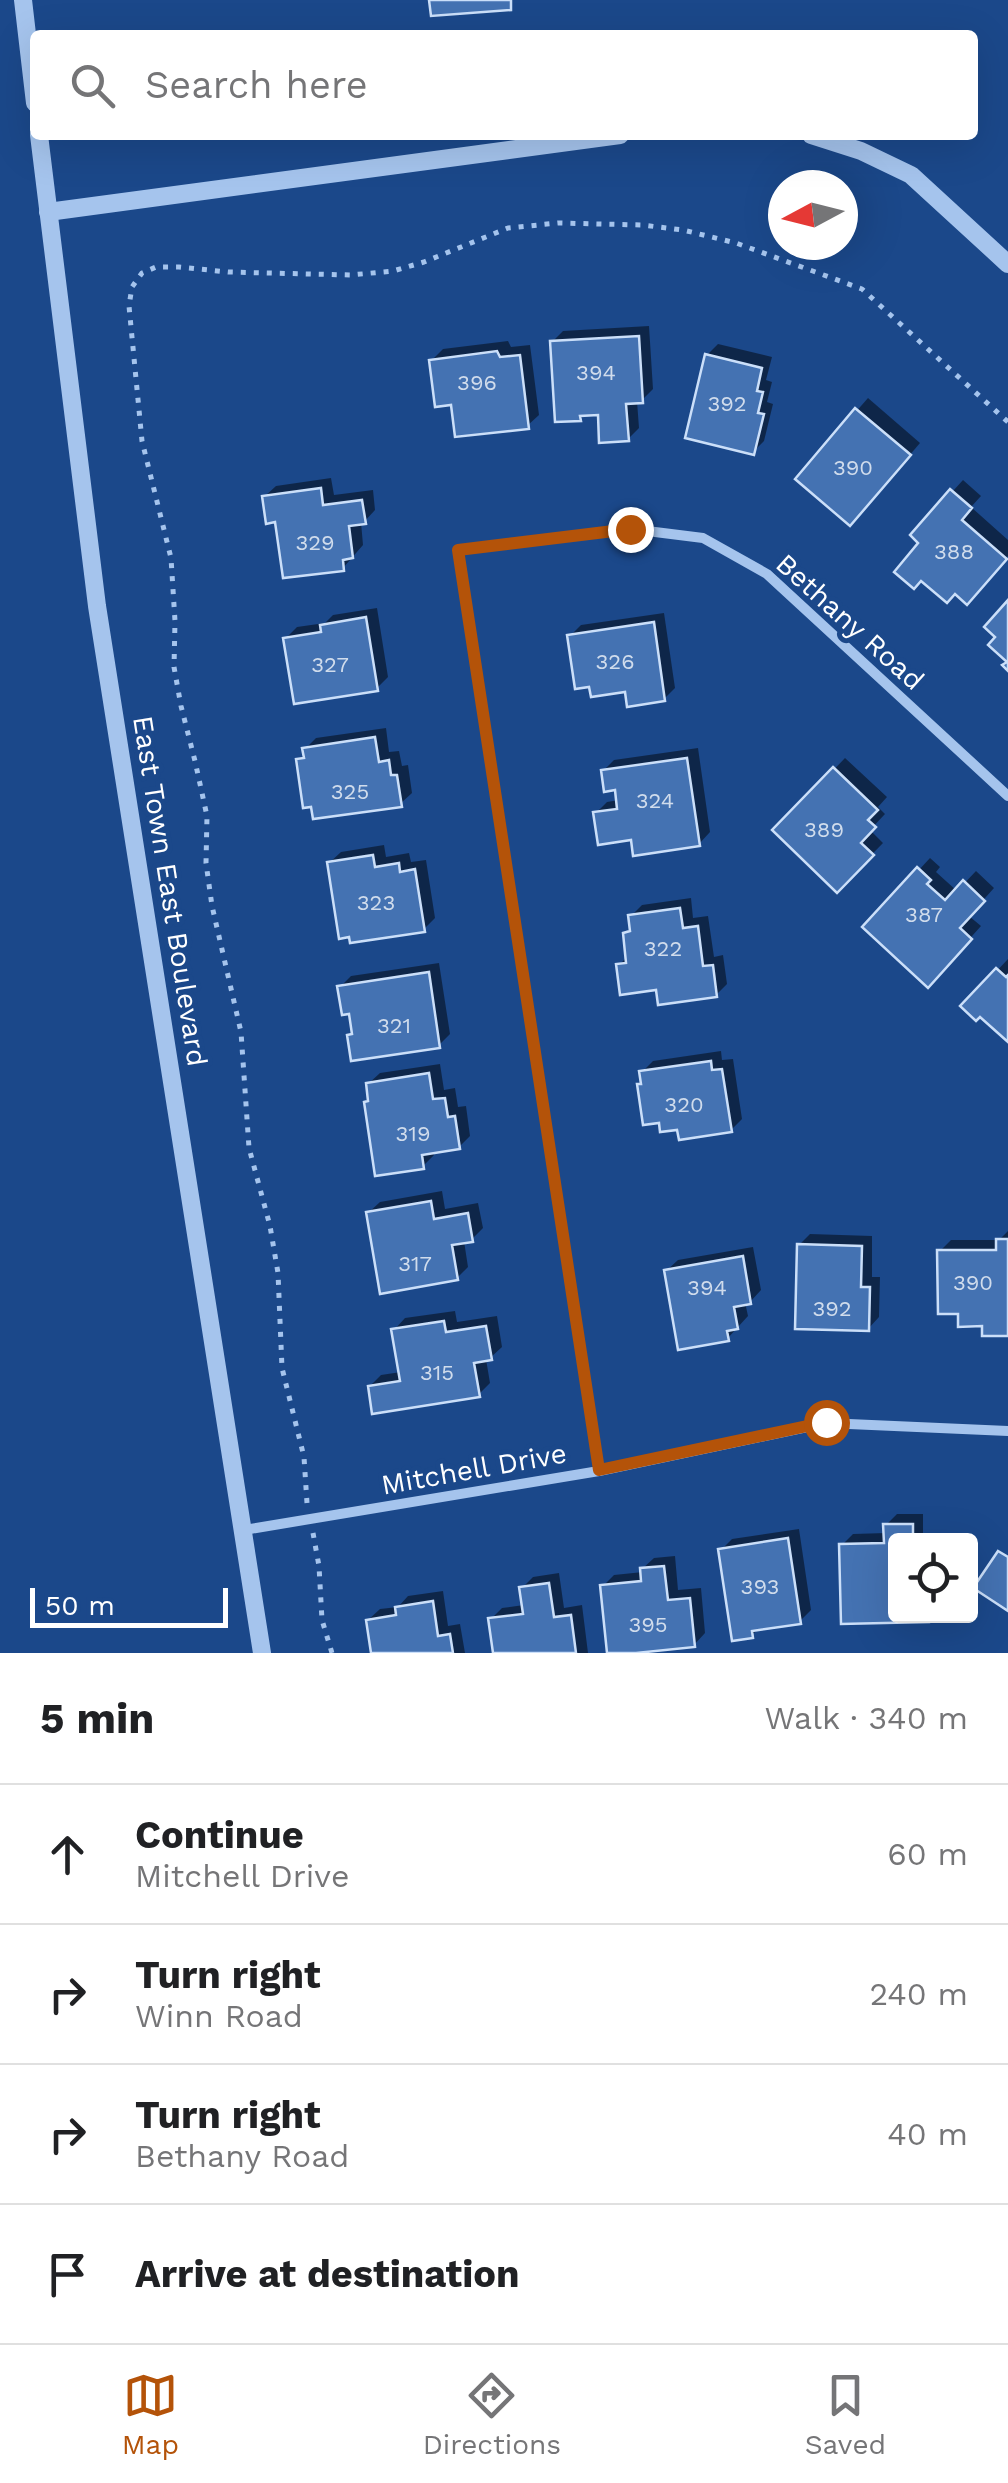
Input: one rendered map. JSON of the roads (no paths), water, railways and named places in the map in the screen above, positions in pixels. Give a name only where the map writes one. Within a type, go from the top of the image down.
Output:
[{"type":"street","points":[[23,0],[30,60]]},
{"type":"street","name":"East Town East Boulevard","points":[[40,140],[98,606],[262,1653]]},
{"type":"street","points":[[48,212],[583,140]]},
{"type":"street","points":[[826,140],[862,151],[911,175],[1008,264]]},
{"type":"street","name":"Bethany Road","points":[[599,1470],[458,550],[630,529],[703,538],[767,574],[1008,796]]},
{"type":"street","name":"Mitchell Drive","points":[[244,1530],[599,1470],[826,1422],[1008,1431]]}]
